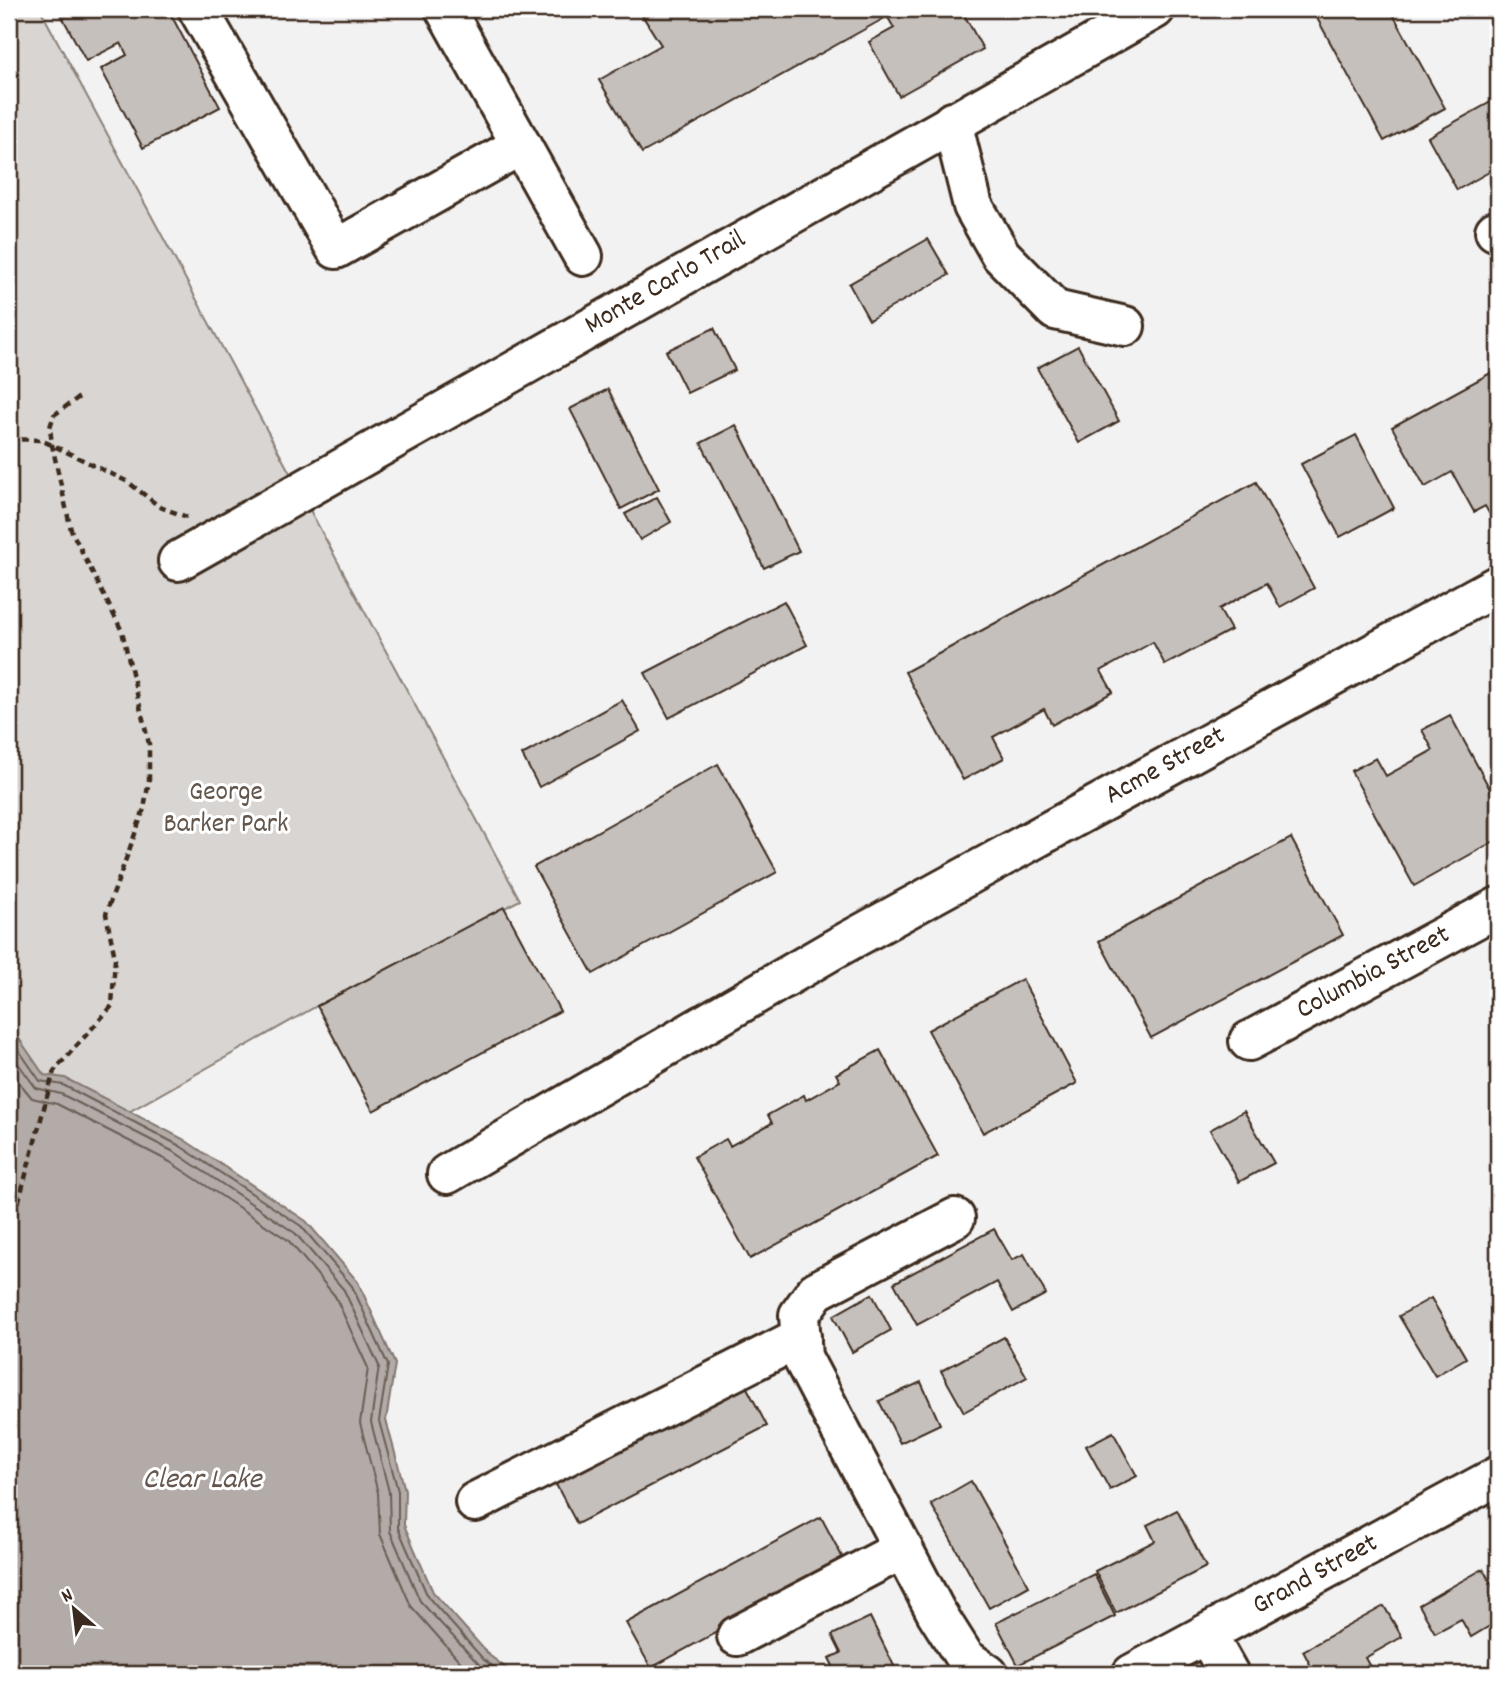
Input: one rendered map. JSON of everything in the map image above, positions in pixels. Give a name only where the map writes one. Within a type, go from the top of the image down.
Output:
[{"type":"street","points":[[198,9],[335,249],[521,145]]},
{"type":"street","points":[[445,9],[583,256]]},
{"type":"street","name":"Monte Carlo Trail","points":[[178,561],[1155,9]]},
{"type":"street","points":[[952,122],[973,206],[1001,255],[1055,310],[1125,326]]},
{"type":"street","name":"Acme Street","points":[[447,1174],[835,949],[1498,585]]},
{"type":"street","name":"Columbia Street","points":[[1249,1041],[1498,907]]},
{"type":"street","points":[[955,1218],[816,1292],[800,1326],[802,1357],[936,1612],[965,1658],[988,1674]]},
{"type":"street","points":[[475,1502],[800,1326]]},
{"type":"street","name":"Grand Street","points":[[1132,1674],[1498,1476]]},
{"type":"street","points":[[737,1636],[903,1549]]},
{"type":"street","points":[[1207,1635],[1229,1674]]},
{"type":"path","points":[[9,1237],[54,1071],[113,1006],[115,958],[106,914],[144,809],[149,780],[149,744],[122,631],[71,530],[52,445],[50,427],[54,415],[82,395]]},
{"type":"path","points":[[9,439],[40,440],[52,445],[128,482],[160,507],[190,519]]},
{"type":"green space","name":"George Barker Park","points":[[9,9],[40,9],[520,900],[317,1006],[95,1131],[9,1674]]},
{"type":"water","name":"Clear Lake","points":[[9,1024],[44,1075],[65,1078],[183,1139],[306,1221],[358,1282],[395,1364],[386,1420],[405,1490],[404,1525],[433,1592],[489,1655],[514,1674],[9,1674]]},
{"type":"building","points":[[58,9],[168,9],[220,107],[143,148],[101,69],[127,55],[121,43],[86,61]]},
{"type":"building","points":[[653,9],[877,9],[883,19],[642,153],[599,80],[661,45],[642,15]]},
{"type":"building","points":[[883,9],[961,9],[983,49],[899,96],[869,42],[894,28]]},
{"type":"building","points":[[1312,9],[1390,9],[1445,108],[1384,141]]},
{"type":"building","points":[[1498,98],[1498,167],[1457,190],[1428,137]]},
{"type":"building","points":[[928,239],[949,275],[869,320],[849,284]]},
{"type":"building","points":[[714,328],[735,370],[687,393],[666,351]]},
{"type":"building","points":[[1078,346],[1119,421],[1079,443],[1037,368]]},
{"type":"building","points":[[1498,369],[1498,529],[1485,506],[1474,512],[1452,472],[1425,487],[1392,427]]},
{"type":"building","points":[[608,389],[659,489],[621,509],[570,409]]},
{"type":"building","points":[[736,425],[799,551],[764,568],[701,443]]},
{"type":"building","points":[[1356,435],[1394,508],[1340,537],[1301,464]]},
{"type":"building","points":[[1256,482],[1314,588],[1280,607],[1267,583],[1219,609],[1231,630],[1165,665],[1153,642],[1101,671],[1113,692],[1052,725],[1044,709],[993,737],[1004,758],[963,780],[905,672]]},
{"type":"building","points":[[657,497],[671,522],[640,540],[625,514]]},
{"type":"building","points":[[784,601],[807,645],[669,718],[645,673]]},
{"type":"building","points":[[622,700],[640,731],[539,787],[522,755]]},
{"type":"building","points":[[1450,715],[1498,804],[1498,839],[1414,886],[1351,771],[1376,758],[1386,776],[1433,750],[1422,730]]},
{"type":"building","points":[[718,764],[777,872],[593,974],[534,867]]},
{"type":"building","points":[[1291,838],[1343,935],[1151,1038],[1099,941]]},
{"type":"building","points":[[504,907],[560,1011],[373,1111],[317,1006]]},
{"type":"building","points":[[1022,979],[1077,1083],[983,1133],[928,1030]]},
{"type":"building","points":[[880,1050],[938,1156],[750,1259],[694,1157],[726,1139],[730,1146],[772,1123],[768,1115],[804,1095],[806,1100],[840,1081],[836,1074]]},
{"type":"building","points":[[1244,1111],[1274,1163],[1239,1182],[1210,1130]]},
{"type":"building","points":[[994,1229],[1012,1260],[1024,1254],[1046,1294],[1013,1312],[997,1282],[917,1325],[894,1283]]},
{"type":"building","points":[[872,1294],[891,1330],[852,1352],[833,1316]]},
{"type":"building","points":[[1431,1298],[1466,1358],[1435,1376],[1399,1316]]},
{"type":"building","points":[[1004,1337],[1027,1377],[964,1412],[941,1371]]},
{"type":"building","points":[[743,1380],[767,1426],[577,1524],[553,1479]]},
{"type":"building","points":[[921,1382],[940,1424],[900,1443],[879,1401]]},
{"type":"building","points":[[1113,1432],[1137,1476],[1110,1490],[1086,1446]]},
{"type":"building","points":[[971,1481],[1029,1586],[989,1608],[931,1504]]},
{"type":"building","points":[[1177,1510],[1206,1567],[1116,1613],[1095,1571],[1155,1541],[1147,1525]]},
{"type":"building","points":[[821,1517],[845,1562],[651,1668],[626,1623]]},
{"type":"building","points":[[1483,1569],[1498,1595],[1498,1621],[1471,1637],[1461,1619],[1435,1633],[1419,1605]]},
{"type":"building","points":[[1094,1574],[1115,1616],[1018,1665],[996,1623]]},
{"type":"building","points":[[1384,1606],[1402,1637],[1365,1658],[1374,1674],[1315,1674],[1303,1651]]},
{"type":"building","points":[[870,1617],[898,1674],[837,1674],[829,1658],[841,1653],[832,1635]]}]
